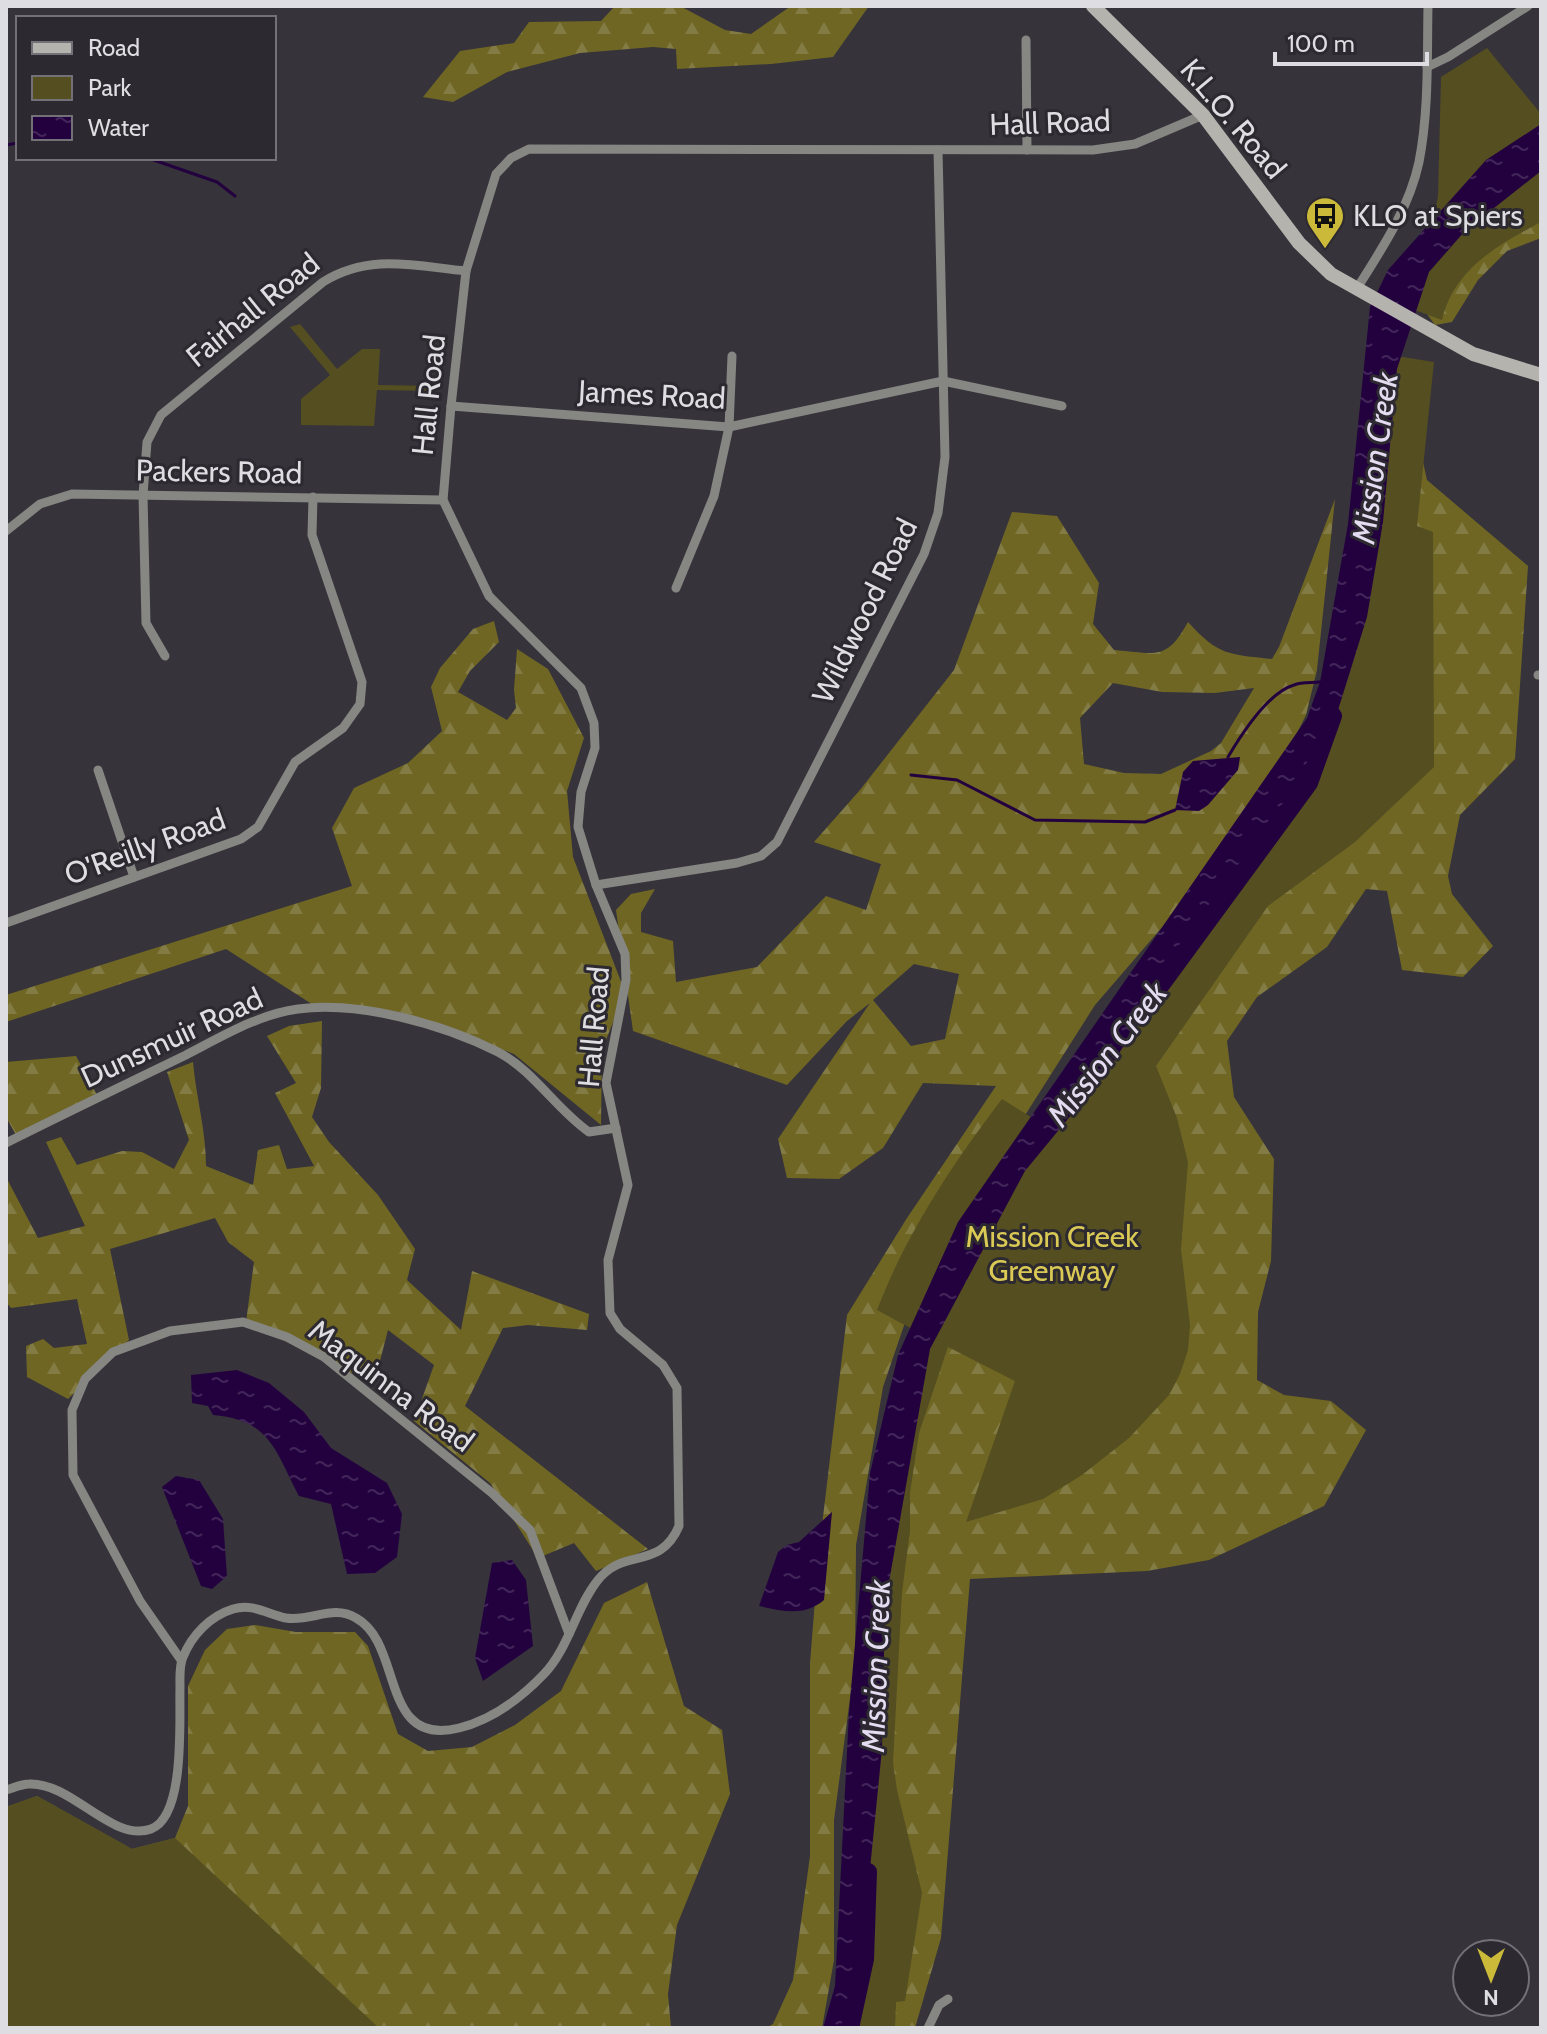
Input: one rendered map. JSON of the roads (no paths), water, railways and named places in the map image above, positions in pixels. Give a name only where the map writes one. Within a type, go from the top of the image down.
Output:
[{"type":"main road","name":"K.L.O. Road","points":[[1093,6],[1203,115],[1299,243],[1331,274],[1473,354],[1541,375]]},
{"type":"street","points":[[1356,290],[1400,213],[1419,162],[1427,67],[1428,6]]},
{"type":"street","points":[[1427,67],[1528,6]]},
{"type":"street","points":[[1026,40],[1027,150]]},
{"type":"street","name":"Hall Road","points":[[181,1660],[196,1633],[221,1613],[238,1607],[253,1607],[286,1618],[303,1619],[336,1611],[358,1618],[375,1637],[397,1696],[412,1721],[427,1731],[447,1731],[480,1723],[510,1704],[546,1673],[598,1580],[615,1565],[659,1553],[672,1542],[679,1526],[677,1388],[663,1365],[620,1329],[610,1313],[608,1260],[628,1185],[606,1083],[626,980],[625,954],[596,885],[578,827],[581,792],[595,748],[594,723],[581,688],[489,596],[443,500],[466,271],[496,174],[511,158],[529,149],[1093,150],[1135,144],[1203,115]]},
{"type":"street","name":"Wildwood Road","points":[[596,885],[737,863],[761,856],[777,842],[924,554],[938,513],[943,471],[938,150]]},
{"type":"street","name":"Fairhall Road","points":[[165,656],[146,623],[143,495],[147,442],[161,415],[323,282],[342,270],[372,262],[466,271]]},
{"type":"street","points":[[676,588],[714,496],[729,427],[732,356]]},
{"type":"street","points":[[943,381],[1062,406]]},
{"type":"street","name":"James Road","points":[[451,406],[729,427],[943,381]]},
{"type":"street","name":"Packers Road","points":[[6,531],[40,504],[72,494],[443,500]]},
{"type":"street","name":"O'Reilly Road","points":[[6,923],[241,839],[258,827],[295,762],[343,728],[360,704],[362,682],[312,535],[313,497]]},
{"type":"street","points":[[98,770],[134,877]]},
{"type":"street","name":"Dunsmuir Road","points":[[6,1143],[250,1023],[296,1009],[337,1007],[383,1014],[441,1030],[499,1053],[529,1075],[570,1118],[589,1132],[616,1128]]},
{"type":"street","name":"Maquinna Road","points":[[181,1660],[140,1601],[73,1475],[72,1410],[85,1379],[113,1352],[170,1331],[243,1322],[287,1337],[324,1357],[492,1493],[530,1530],[569,1634]]},
{"type":"street","points":[[6,1790],[31,1784],[65,1792],[110,1822],[134,1831],[153,1829],[166,1816],[176,1791],[181,1660]]},
{"type":"street","points":[[928,2028],[939,2005],[948,1999]]},
{"type":"water","name":"Mission Creek","points":[[1541,124],[1541,171],[1465,231],[1429,272],[1397,369],[1383,522],[1367,617],[1334,723],[1279,821],[1208,913],[1109,1069],[1025,1171],[930,1349],[885,1605],[882,1749],[864,1929],[846,2028],[823,2028],[835,1986],[849,1712],[870,1473],[898,1355],[958,1222],[1307,718],[1320,682],[1348,524],[1370,307],[1388,270],[1486,160]]},
{"type":"water","points":[[1240,757],[1238,770],[1208,805],[1199,811],[1175,810],[1183,772],[1193,761]]},
{"type":"water","points":[[237,1370],[269,1383],[304,1412],[331,1448],[387,1483],[402,1514],[397,1557],[375,1573],[347,1574],[331,1504],[299,1496],[269,1440],[248,1423],[213,1415],[208,1406],[192,1403],[191,1375]]},
{"type":"water","points":[[176,1476],[199,1480],[223,1519],[227,1576],[212,1589],[201,1586],[162,1487]]},
{"type":"water","points":[[832,1512],[824,1600],[801,1611],[759,1606],[778,1552],[787,1545],[799,1542]]},
{"type":"water","points":[[512,1560],[526,1580],[533,1646],[483,1681],[475,1658],[492,1563]]},
{"type":"waterway","points":[[6,145],[16,143]]},
{"type":"waterway","points":[[154,160],[217,182],[235,196]]},
{"type":"waterway","points":[[1228,757],[1256,716],[1274,697],[1297,684],[1320,682]]},
{"type":"waterway","name":"Mission Creek","points":[[1158,989],[1309,783],[1333,716]]},
{"type":"waterway","points":[[911,775],[957,780],[1035,820],[1145,822],[1175,810]]},
{"type":"waterway","name":"Mission Creek","points":[[850,2028],[865,1959],[868,1872]]},
{"type":"place","name":"KLO at Spiers","points":[[1325,250]]},
{"type":"park label","name":"Mission Creek Greenway","points":[[1052,1254]]}]
